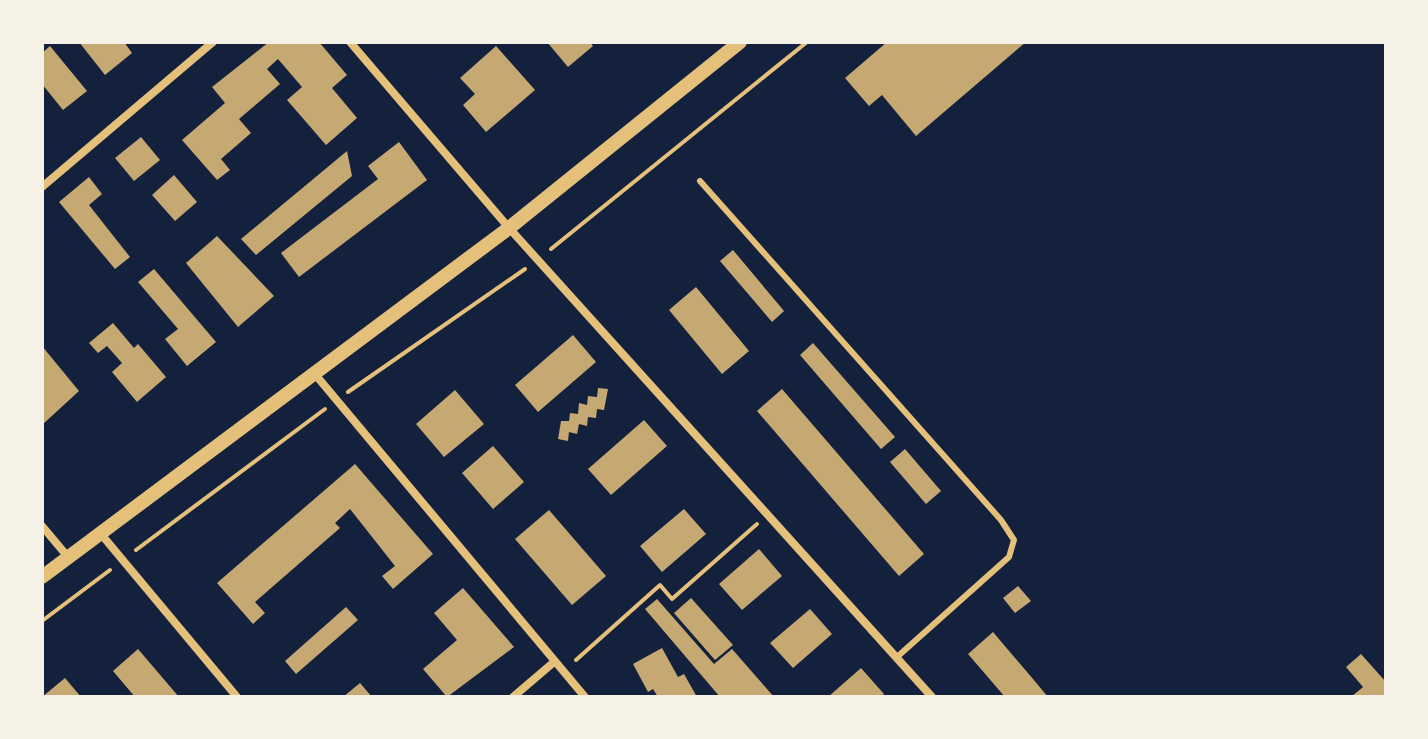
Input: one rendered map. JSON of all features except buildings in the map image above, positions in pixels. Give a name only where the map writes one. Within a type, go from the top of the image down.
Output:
[{"type":"street","points":[[42,187],[213,42]]},
{"type":"street","points":[[350,42],[509,228],[932,697]]},
{"type":"street","points":[[42,577],[509,228],[740,42]]},
{"type":"street","points":[[314,373],[585,697]]},
{"type":"street","points":[[42,526],[68,557]]},
{"type":"street","points":[[101,534],[237,697]]},
{"type":"street","points":[[513,697],[554,662]]},
{"type":"lane","points":[[700,181],[1001,520],[1014,540],[1009,557],[897,657]]},
{"type":"path","points":[[42,621],[336,400],[538,260],[807,42]]},
{"type":"path","points":[[562,672],[660,585],[672,599],[768,515]]}]
